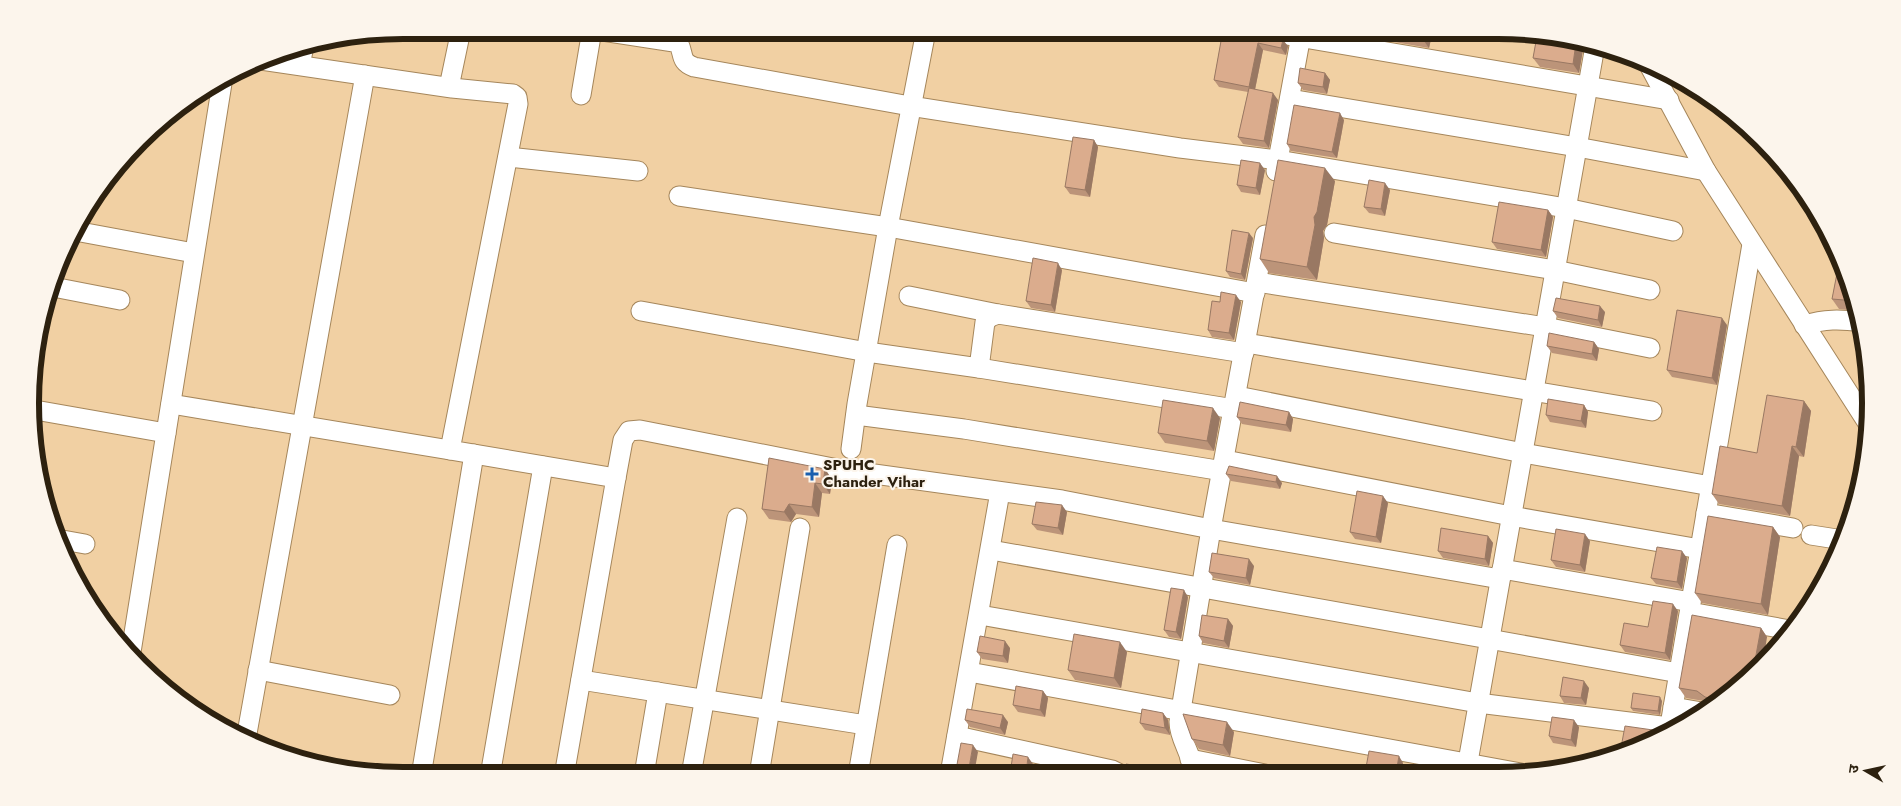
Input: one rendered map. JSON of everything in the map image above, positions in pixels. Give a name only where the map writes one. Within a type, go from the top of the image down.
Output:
[{"type":"street","points":[[449,87],[458,39]]},
{"type":"street","points":[[581,95],[590,39]]},
{"type":"street","points":[[654,39],[679,44],[682,59],[686,64],[694,67],[910,106],[1180,148],[1278,160],[1566,208],[1673,231]]},
{"type":"street","points":[[851,449],[888,227],[924,39]]},
{"type":"street","points":[[1273,188],[1300,39]]},
{"type":"street","points":[[1329,39],[1669,100]]},
{"type":"street","points":[[1467,767],[1594,52]]},
{"type":"street","points":[[300,65],[303,53]]},
{"type":"street","points":[[275,62],[449,87],[513,94],[518,97],[508,157],[450,450]]},
{"type":"street","points":[[1654,74],[1706,171],[1862,414]]},
{"type":"street","points":[[247,732],[364,75]]},
{"type":"street","points":[[132,646],[221,88]]},
{"type":"street","points":[[1290,99],[1577,147],[1706,171]]},
{"type":"street","points":[[508,157],[638,171]]},
{"type":"street","points":[[679,196],[888,227],[1256,288],[1545,328],[1650,348]]},
{"type":"street","points":[[1191,767],[1179,729],[1181,710],[1211,529],[1268,216]]},
{"type":"street","points":[[82,232],[194,253]]},
{"type":"street","points":[[1334,233],[1555,270],[1650,290]]},
{"type":"street","points":[[1670,724],[1752,244]]},
{"type":"street","points":[[57,288],[120,300]]},
{"type":"street","points":[[909,296],[998,314],[1245,348],[1534,391],[1652,411]]},
{"type":"street","points":[[641,312],[867,352],[1235,402],[1711,486]]},
{"type":"street","points":[[979,368],[985,322],[990,316],[998,314]]},
{"type":"street","points":[[1804,325],[1823,320],[1853,321]]},
{"type":"street","points":[[170,404],[302,424],[616,478]]},
{"type":"street","points":[[39,411],[166,433]]},
{"type":"street","points":[[856,415],[1224,465],[1700,549]]},
{"type":"street","points":[[566,767],[623,440],[629,431],[640,430],[838,469],[1062,500],[1211,529],[1501,574],[1690,607],[1784,629]]},
{"type":"street","points":[[422,767],[474,454]]},
{"type":"street","points":[[492,767],[543,466]]},
{"type":"street","points":[[951,767],[980,615],[1000,492]]},
{"type":"street","points":[[1706,513],[1793,528]]},
{"type":"street","points":[[692,767],[737,518]]},
{"type":"street","points":[[760,767],[800,528]]},
{"type":"street","points":[[1811,534],[1836,539]]},
{"type":"street","points":[[65,541],[85,544]]},
{"type":"street","points":[[859,767],[897,545]]},
{"type":"street","points":[[991,550],[1679,673]]},
{"type":"street","points":[[980,615],[1478,703],[1662,728]]},
{"type":"street","points":[[258,670],[390,695]]},
{"type":"street","points":[[969,672],[1181,710],[1462,767]]},
{"type":"street","points":[[581,680],[866,725]]},
{"type":"street","points":[[645,767],[658,692]]},
{"type":"street","points":[[1673,707],[1693,710]]},
{"type":"street","points":[[957,736],[1098,767]]},
{"type":"building","points":[[1221,39],[1283,40],[1281,48],[1258,43],[1249,87],[1214,80]]},
{"type":"building","points":[[1536,41],[1575,47],[1573,64],[1533,58]]},
{"type":"building","points":[[1300,68],[1325,73],[1323,87],[1298,83]]},
{"type":"building","points":[[1249,88],[1273,93],[1264,141],[1238,137]]},
{"type":"building","points":[[1294,105],[1340,113],[1332,152],[1287,144]]},
{"type":"building","points":[[1073,137],[1094,140],[1085,190],[1065,187]]},
{"type":"building","points":[[1241,160],[1260,163],[1256,188],[1237,185]]},
{"type":"building","points":[[1278,160],[1325,168],[1317,212],[1314,217],[1315,225],[1307,267],[1260,259]]},
{"type":"building","points":[[1369,180],[1385,183],[1381,209],[1364,207]]},
{"type":"building","points":[[1499,202],[1548,210],[1541,250],[1492,242]]},
{"type":"building","points":[[1232,230],[1249,233],[1241,274],[1226,271]]},
{"type":"building","points":[[1033,258],[1058,263],[1051,305],[1026,301]]},
{"type":"building","points":[[1837,271],[1847,300],[1832,299]]},
{"type":"building","points":[[1221,292],[1236,295],[1229,333],[1208,330],[1212,301],[1220,302]]},
{"type":"building","points":[[1556,298],[1600,306],[1598,320],[1553,311]]},
{"type":"building","points":[[1677,310],[1722,318],[1712,378],[1667,370]]},
{"type":"building","points":[[1549,333],[1594,342],[1592,354],[1547,346]]},
{"type":"building","points":[[1767,395],[1804,401],[1796,447],[1792,446],[1782,506],[1712,494],[1720,446],[1757,453]]},
{"type":"building","points":[[1548,399],[1584,405],[1581,421],[1546,415]]},
{"type":"building","points":[[1163,400],[1213,408],[1207,441],[1158,433]]},
{"type":"building","points":[[1240,402],[1289,412],[1286,425],[1237,417]]},
{"type":"building","points":[[769,458],[825,469],[823,484],[815,483],[812,507],[789,504],[784,512],[762,509]]},
{"type":"building","points":[[1229,466],[1277,476],[1276,482],[1226,474]]},
{"type":"building","points":[[1357,491],[1383,496],[1376,537],[1350,532]]},
{"type":"building","points":[[1036,502],[1062,505],[1058,528],[1032,524]]},
{"type":"building","points":[[1708,516],[1773,527],[1761,604],[1695,593]]},
{"type":"building","points":[[1441,528],[1488,536],[1485,559],[1438,551]]},
{"type":"building","points":[[1556,529],[1585,534],[1580,565],[1551,560]]},
{"type":"building","points":[[1657,547],[1682,551],[1677,582],[1651,578]]},
{"type":"building","points":[[1212,553],[1249,559],[1246,578],[1209,572]]},
{"type":"building","points":[[1171,588],[1184,590],[1176,632],[1164,630]]},
{"type":"building","points":[[1653,601],[1673,604],[1665,653],[1620,645],[1624,623],[1648,627]]},
{"type":"building","points":[[1202,615],[1228,619],[1224,641],[1199,636]]},
{"type":"building","points":[[1692,615],[1761,628],[1755,662],[1720,692],[1711,698],[1697,691],[1679,688]]},
{"type":"building","points":[[1074,634],[1120,642],[1114,678],[1068,670]]},
{"type":"building","points":[[980,636],[1005,641],[1003,656],[977,652]]},
{"type":"building","points":[[1563,677],[1584,681],[1581,698],[1560,696]]},
{"type":"building","points":[[1016,686],[1043,691],[1040,710],[1013,705]]},
{"type":"building","points":[[1633,693],[1660,697],[1658,711],[1631,708]]},
{"type":"building","points":[[967,709],[1003,715],[1000,728],[965,720]]},
{"type":"building","points":[[1142,709],[1163,713],[1165,728],[1140,723]]},
{"type":"building","points":[[1183,714],[1227,722],[1223,745],[1192,739]]},
{"type":"building","points":[[1552,717],[1574,720],[1571,740],[1549,736]]},
{"type":"building","points":[[1625,726],[1653,730],[1653,733],[1621,746]]},
{"type":"building","points":[[961,743],[973,745],[969,767],[957,767]]},
{"type":"building","points":[[1369,751],[1399,756],[1397,767],[1366,767]]},
{"type":"building","points":[[1013,754],[1028,757],[1027,767],[1011,767]]},
{"type":"building","points":[[1126,764],[1146,767],[1126,767]]},
{"type":"place","name":"SPUHC Chander Vihar","points":[[812,474]]}]
